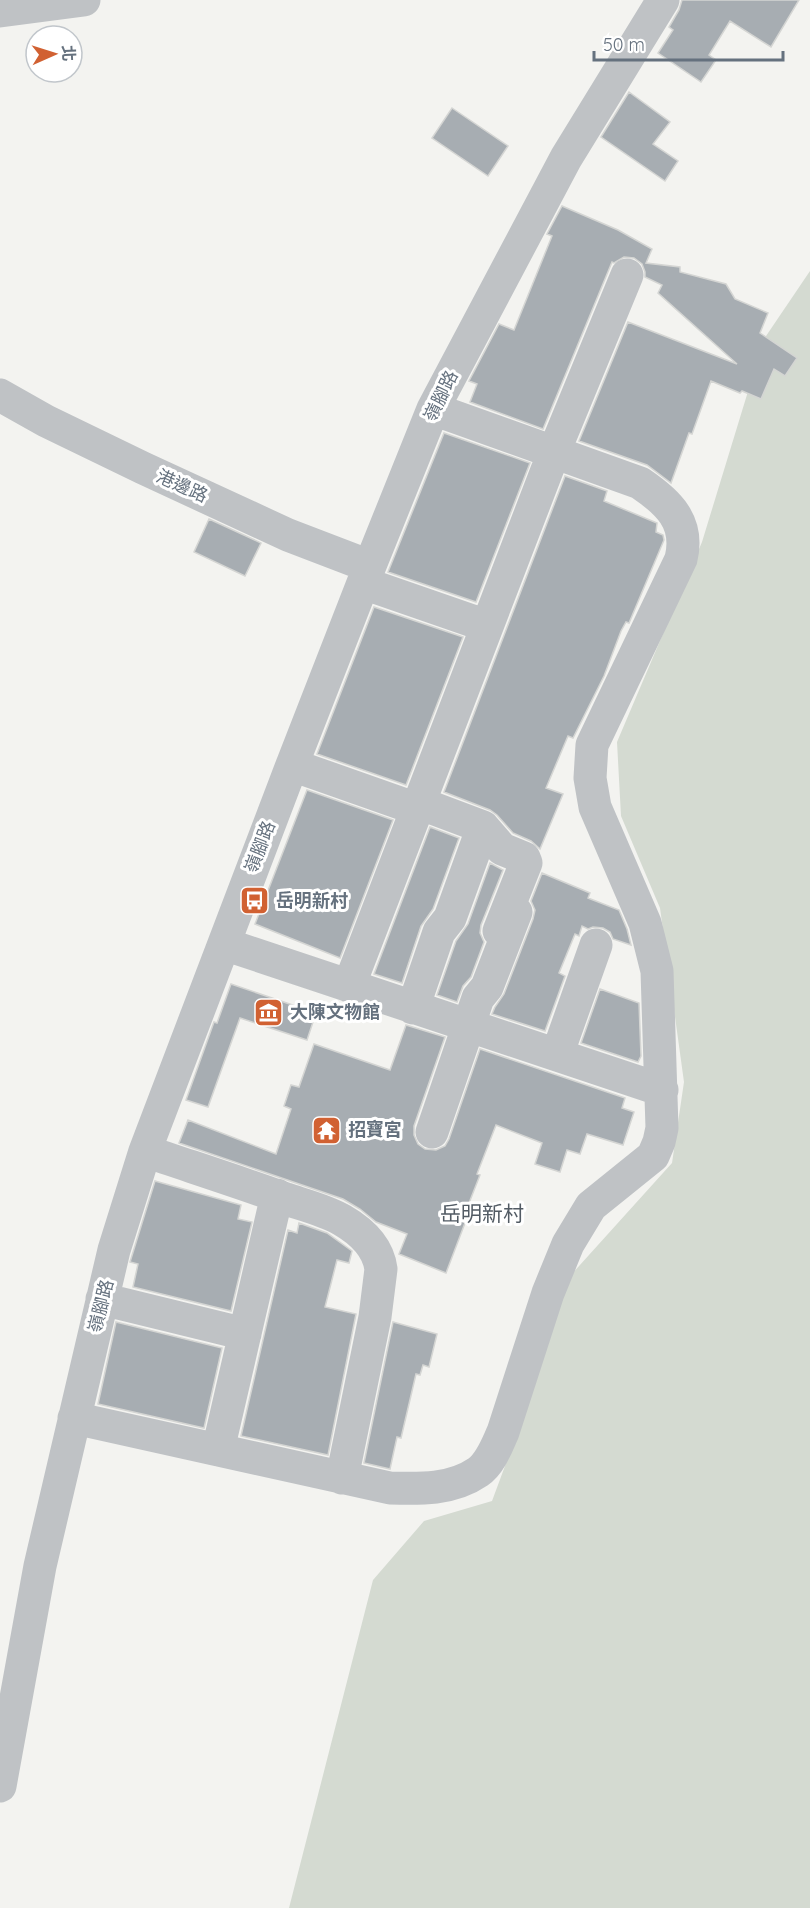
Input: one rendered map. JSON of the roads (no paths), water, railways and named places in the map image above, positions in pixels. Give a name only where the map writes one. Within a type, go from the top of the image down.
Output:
[{"type":"street","points":[[0,11],[82,0]]},
{"type":"street","name":"嶺腳路","points":[[0,1786],[40,1566],[102,1299],[124,1215],[145,1151],[366,574],[434,409],[566,158],[663,0]]},
{"type":"street","points":[[349,986],[554,452],[627,275]]},
{"type":"street","name":"港邊路","points":[[0,395],[45,421],[366,574],[487,626]]},
{"type":"street","points":[[74,1418],[390,1488],[430,1489],[479,1472],[493,1454],[503,1432],[548,1293],[568,1244],[591,1206],[653,1156],[660,1142],[662,1090],[659,987],[652,945],[630,884],[595,807],[590,778],[592,745],[681,559],[685,545],[683,530],[668,506],[640,483],[434,409]]},
{"type":"street","points":[[292,765],[483,827],[502,849],[524,858],[526,863],[491,949]]},
{"type":"street","points":[[412,1008],[439,932],[450,918],[483,827]]},
{"type":"street","points":[[432,1132],[478,998],[487,987],[516,912]]},
{"type":"street","points":[[224,944],[662,1090]]},
{"type":"street","points":[[556,1056],[596,945]]},
{"type":"street","points":[[145,1151],[341,1219],[373,1245],[381,1269],[375,1317],[342,1478]]},
{"type":"street","points":[[218,1450],[277,1195]]},
{"type":"street","points":[[102,1299],[244,1334]]},
{"type":"place","name":"岳明新村","points":[[255,901]]},
{"type":"place","name":"大陳文物館","points":[[269,1012]]},
{"type":"place","name":"招寶宮","points":[[327,1130]]},
{"type":"district","name":"岳明新村","points":[[482,1214]]}]
